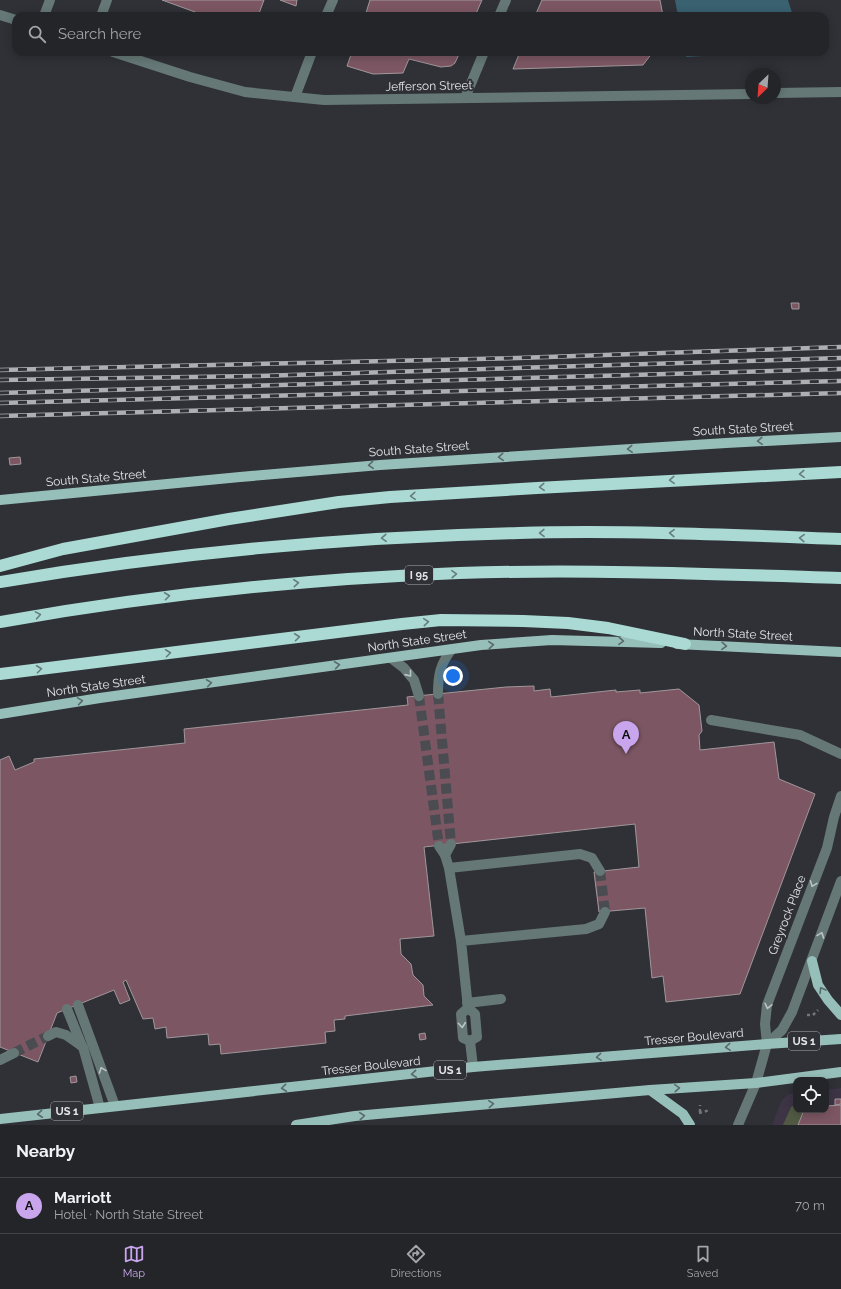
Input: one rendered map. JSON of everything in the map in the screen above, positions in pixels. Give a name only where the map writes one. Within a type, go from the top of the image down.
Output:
[{"type":"highway","points":[[0,566],[63,549],[229,519],[339,502],[390,497],[568,486],[841,472]]},
{"type":"highway","points":[[0,582],[100,566],[232,550],[380,538],[512,533],[590,532],[841,539]]},
{"type":"highway","name":"I 95","points":[[0,622],[106,604],[190,594],[320,581],[460,573],[668,572],[841,578]]},
{"type":"highway","points":[[0,674],[441,620],[568,623],[608,628],[685,644]]},
{"type":"main road","name":"South State Street","points":[[0,500],[380,465],[841,437]]},
{"type":"main road","name":"North State Street","points":[[0,714],[100,698],[482,645],[552,640],[685,644],[841,652]]},
{"type":"main road","points":[[812,960],[818,985],[841,1015]]},
{"type":"main road","name":"Tresser Boulevard","points":[[1,1117],[100,1108],[474,1067],[841,1039]]},
{"type":"main road","points":[[296,1125],[355,1116],[756,1082],[841,1072]]},
{"type":"main road","points":[[650,1090],[683,1114],[690,1125]]},
{"type":"street","points":[[46,12],[50,0]]},
{"type":"street","points":[[102,12],[107,0]]},
{"type":"street","points":[[328,12],[332,0]]},
{"type":"street","points":[[501,12],[506,0]]},
{"type":"street","points":[[0,15],[12,19]]},
{"type":"street","name":"Jefferson Street","points":[[125,56],[190,77],[245,92],[324,100],[745,94]]},
{"type":"street","points":[[295,97],[310,56]]},
{"type":"street","points":[[465,98],[482,56]]},
{"type":"street","points":[[781,93],[841,92]]},
{"type":"street","points":[[438,694],[440,669],[452,649]]},
{"type":"street","points":[[391,658],[404,668],[414,680],[419,696]]},
{"type":"street","points":[[711,720],[800,735],[841,754]]},
{"type":"street","name":"Greyrock Place","points":[[738,1125],[756,1082],[767,1044],[765,1024],[767,1005],[827,848],[834,817],[841,796]]},
{"type":"street","points":[[445,855],[451,844]]},
{"type":"street","points":[[439,846],[445,855],[449,868],[461,941],[467,1005],[475,1014],[477,1037],[470,1041],[474,1067]]},
{"type":"street","points":[[449,868],[580,854],[592,858],[600,871]]},
{"type":"street","points":[[767,1044],[782,1030],[792,1012],[841,881]]},
{"type":"street","points":[[461,941],[586,929],[599,924],[605,912]]},
{"type":"street","points":[[467,1005],[501,999]]},
{"type":"street","points":[[78,1005],[115,1106]]},
{"type":"street","points":[[67,1010],[83,1047],[100,1108]]},
{"type":"street","points":[[48,1036],[56,1032],[66,1034],[83,1047]]},
{"type":"street","points":[[0,1060],[14,1052]]},
{"type":"path","points":[[812,1019],[813,1015],[820,1009]]},
{"type":"path","points":[[807,1015],[813,1015]]},
{"type":"path","points":[[700,1105],[700,1112],[710,1110]]},
{"type":"shaded area","points":[[841,1088],[841,1125],[772,1125],[781,1102],[788,1094],[793,1094],[793,1113],[829,1113],[829,1090]]},
{"type":"green space","points":[[793,1106],[793,1113],[803,1113],[798,1125],[783,1125],[791,1107]]},
{"type":"water","points":[[675,0],[788,0],[792,12],[677,12]]},
{"type":"building","points":[[162,0],[264,0],[260,12],[195,12]]},
{"type":"building","points":[[280,0],[297,0],[296,6]]},
{"type":"building","points":[[370,0],[482,0],[477,12],[366,12]]},
{"type":"building","points":[[542,0],[660,0],[662,12],[537,12]]},
{"type":"building","points":[[351,56],[458,56],[455,63],[451,66],[441,67],[409,59],[403,73],[373,74],[347,66]]},
{"type":"building","points":[[518,56],[650,56],[643,65],[513,69]]},
{"type":"building","points":[[791,303],[799,303],[799,309],[792,309]]},
{"type":"building","points":[[20,457],[21,464],[10,465],[9,458]]},
{"type":"building","points":[[534,686],[534,691],[550,689],[551,697],[616,690],[616,692],[640,690],[640,693],[679,689],[699,705],[702,731],[699,735],[700,750],[774,742],[779,779],[815,794],[740,994],[666,1002],[663,976],[652,978],[645,908],[599,912],[594,872],[639,867],[635,824],[424,847],[434,936],[400,939],[401,954],[411,964],[413,975],[423,985],[424,996],[433,1005],[345,1016],[345,1019],[334,1020],[335,1031],[325,1032],[326,1043],[221,1054],[220,1044],[209,1045],[208,1034],[167,1038],[166,1027],[155,1029],[153,1018],[143,1019],[126,980],[123,982],[130,1000],[120,1004],[114,990],[57,1013],[38,1062],[0,1047],[0,760],[9,756],[15,770],[34,762],[34,759],[185,743],[184,729],[408,705],[407,697],[506,687]]},
{"type":"building","points":[[425,1033],[426,1039],[420,1040],[419,1034]]},
{"type":"building","points":[[76,1076],[77,1082],[71,1083],[70,1077]]},
{"type":"building","points":[[835,1099],[841,1099],[841,1104],[835,1105]]},
{"type":"building","points":[[841,1105],[841,1125],[798,1125],[803,1113],[829,1113],[829,1106]]},
{"type":"tunnel","points":[[438,694],[451,844]]},
{"type":"tunnel","points":[[419,696],[439,846]]},
{"type":"tunnel","points":[[600,871],[605,912]]},
{"type":"tunnel","points":[[14,1053],[48,1036]]},
{"type":"railway","points":[[0,370],[518,358],[841,347]]},
{"type":"railway","points":[[0,380],[259,376],[841,358]]},
{"type":"railway","points":[[0,393],[841,369]]},
{"type":"railway","points":[[0,403],[841,381]]},
{"type":"railway","points":[[0,416],[841,393]]},
{"type":"place","name":"Marriott","points":[[626,754]]}]
